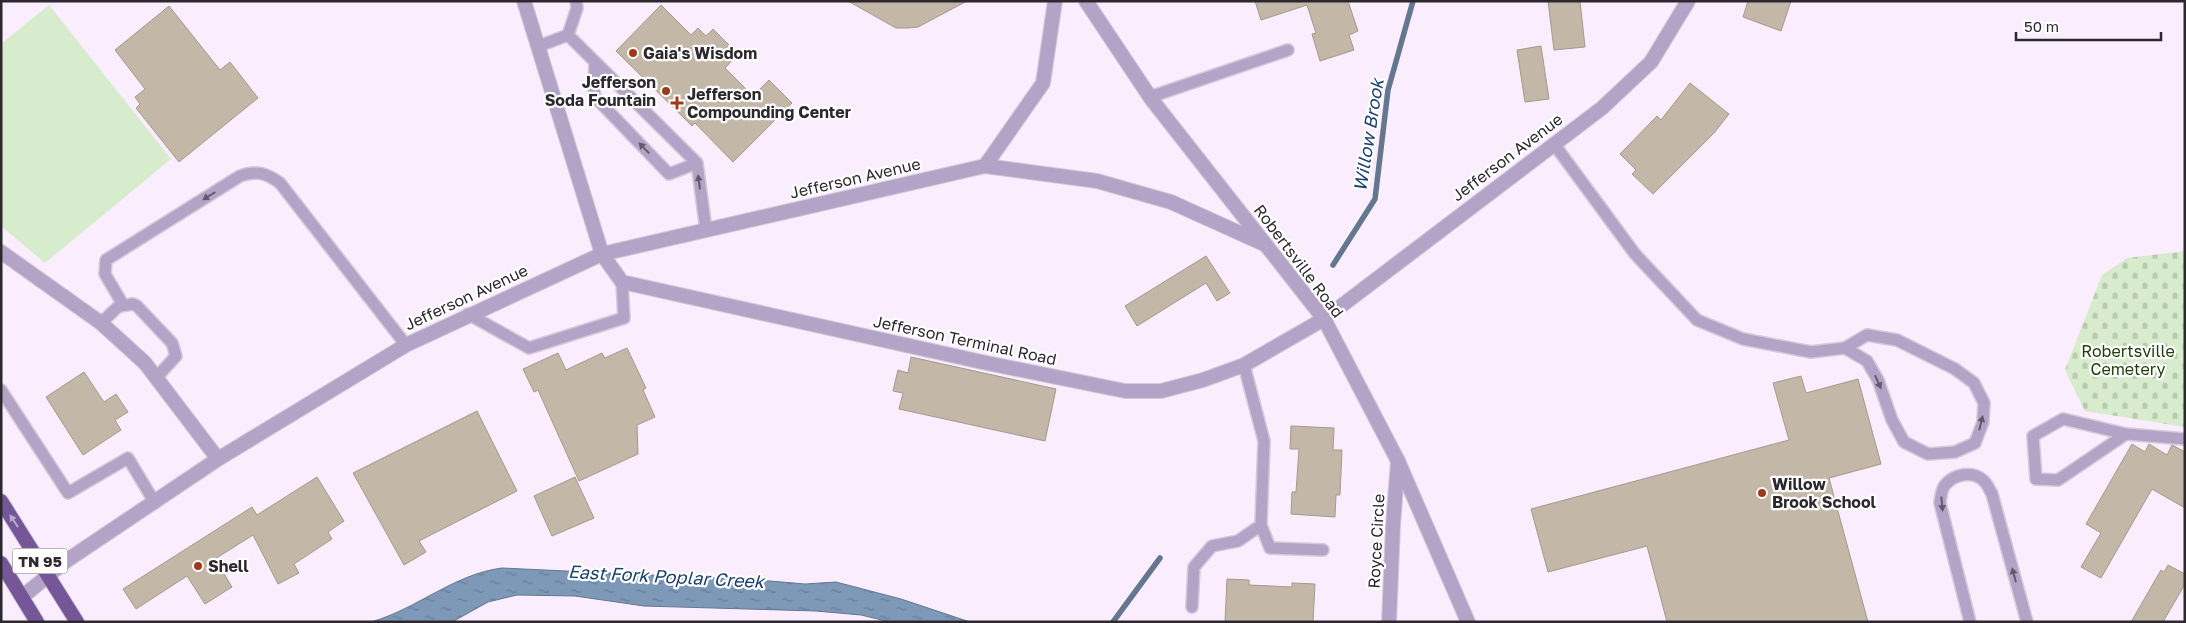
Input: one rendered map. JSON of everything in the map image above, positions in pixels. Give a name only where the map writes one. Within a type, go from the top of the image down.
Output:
[{"type":"highway","name":"TN 95","points":[[1,501],[77,622]]},
{"type":"highway","name":"TN 95","points":[[1,563],[38,622]]},
{"type":"street","points":[[524,1],[602,254],[622,282]]},
{"type":"street","points":[[985,166],[1043,83],[1055,1]]},
{"type":"street","name":"Robertsville Road","points":[[1086,1],[1150,97],[1324,319],[1398,462],[1468,622]]},
{"type":"street","name":"Jefferson Avenue","points":[[1324,319],[1602,108],[1651,62],[1688,1]]},
{"type":"street","name":"Jefferson Avenue","points":[[22,597],[66,561],[218,459],[406,345],[468,314],[602,254],[985,166],[1097,181],[1171,202],[1264,244]]},
{"type":"street","points":[[1,252],[101,322],[145,364],[218,459]]},
{"type":"street","name":"Jefferson Terminal Road","points":[[622,282],[982,362],[1125,391],[1161,391],[1203,380],[1244,365],[1324,319]]},
{"type":"street","name":"Royce Circle","points":[[1389,622],[1392,525],[1398,462]]},
{"type":"lane","points":[[538,46],[568,35],[578,8],[576,1]]},
{"type":"lane","points":[[568,35],[697,164],[706,230]]},
{"type":"lane","points":[[1150,97],[1288,50]]},
{"type":"lane","points":[[595,62],[594,96],[669,174],[697,164]]},
{"type":"lane","points":[[1554,144],[1635,254],[1697,320],[1743,339],[1811,352],[1845,348],[1867,336],[1897,340],[1955,369],[1974,383],[1984,403],[1983,422],[1975,443],[1955,452],[1928,454],[1904,442],[1892,420],[1878,380],[1867,360],[1845,348]]},
{"type":"lane","points":[[121,306],[121,299],[105,274],[106,260],[240,176],[251,172],[270,176],[280,183],[406,345]]},
{"type":"lane","points":[[468,314],[529,348],[624,318],[622,282]]},
{"type":"lane","points":[[101,322],[121,306],[133,304],[137,306],[174,346],[176,356],[156,378]]},
{"type":"lane","points":[[1244,365],[1264,441],[1261,525],[1270,548],[1323,550]]},
{"type":"lane","points":[[1,390],[68,492],[128,458],[154,503]]},
{"type":"lane","points":[[2126,434],[2058,480],[2036,479],[2032,436],[2063,419],[2126,434],[2185,440]]},
{"type":"lane","points":[[1970,622],[1940,503],[1941,492],[1946,484],[1959,475],[1972,474],[1984,480],[1992,494],[2027,622]]},
{"type":"lane","points":[[1192,607],[1194,567],[1212,546],[1238,541],[1261,525]]},
{"type":"green space","points":[[49,5],[171,159],[45,263],[1,226],[1,44]]},
{"type":"green space","name":"Robertsville Cemetery","points":[[2185,251],[2185,427],[2085,411],[2065,370],[2102,275],[2127,258]]},
{"type":"water","name":"East Fork Poplar Creek","points":[[502,568],[758,580],[805,584],[836,582],[901,599],[970,622],[890,622],[861,615],[816,611],[644,606],[575,596],[517,595],[488,602],[452,622],[371,622],[404,609],[468,577]]},
{"type":"building","points":[[848,1],[967,1],[918,27],[896,28]]},
{"type":"building","points":[[1255,1],[1348,1],[1358,31],[1349,35],[1354,50],[1320,61],[1312,34],[1316,33],[1307,5],[1261,20]]},
{"type":"building","points":[[1548,1],[1580,1],[1585,47],[1554,50]]},
{"type":"building","points":[[1748,1],[1791,1],[1781,31],[1743,17]]},
{"type":"building","points":[[661,5],[691,35],[698,28],[706,36],[713,29],[738,54],[725,68],[753,96],[769,80],[792,103],[733,162],[695,123],[692,126],[616,51]]},
{"type":"building","points":[[169,6],[220,70],[230,62],[258,98],[179,162],[136,108],[140,104],[135,97],[145,89],[115,50]]},
{"type":"building","points":[[1541,46],[1549,99],[1525,102],[1517,50]]},
{"type":"building","points":[[1690,83],[1729,114],[1714,133],[1653,194],[1632,174],[1636,170],[1620,154],[1657,116],[1661,120]]},
{"type":"building","points":[[1206,256],[1230,293],[1217,301],[1206,283],[1137,326],[1125,306]]},
{"type":"building","points":[[627,348],[646,388],[643,390],[655,417],[637,425],[638,454],[579,481],[538,390],[534,392],[523,369],[558,353],[566,370],[602,353],[605,358]]},
{"type":"building","points":[[911,357],[1056,389],[1045,441],[899,409],[903,393],[893,391],[898,370],[908,373]]},
{"type":"building","points":[[84,372],[104,402],[116,394],[128,412],[115,420],[121,430],[83,455],[46,397]]},
{"type":"building","name":"Willow Brook School","points":[[1801,376],[1806,393],[1858,379],[1881,464],[1829,478],[1868,622],[1667,622],[1647,546],[1548,572],[1531,509],[1789,440],[1773,383]]},
{"type":"building","points":[[477,411],[517,491],[419,541],[426,552],[404,565],[353,473]]},
{"type":"building","points":[[1291,426],[1334,428],[1333,450],[1342,450],[1340,495],[1336,495],[1335,517],[1291,514],[1292,492],[1296,492],[1299,449],[1290,449]]},
{"type":"building","points":[[2132,444],[2145,452],[2149,444],[2167,455],[2172,445],[2185,452],[2185,508],[2152,489],[2101,578],[2081,567],[2101,533],[2086,524]]},
{"type":"building","points":[[317,477],[344,521],[328,532],[332,539],[294,564],[299,573],[278,584],[253,535],[215,559],[232,587],[205,604],[187,576],[136,609],[123,589],[252,507],[257,515]]},
{"type":"building","points":[[575,477],[594,518],[552,536],[534,496]]},
{"type":"building","points":[[2168,565],[2185,574],[2185,584],[2163,622],[2131,622],[2161,570],[2164,572]]},
{"type":"building","points":[[1227,579],[1249,580],[1249,585],[1292,587],[1292,583],[1315,584],[1313,622],[1225,622]]},
{"type":"waterway","name":"Willow Brook","points":[[1333,265],[1375,199],[1388,90],[1413,1]]},
{"type":"waterway","name":"Willow Brook","points":[[1113,622],[1160,558]]},
{"type":"place","name":"Gaia's Wisdom","points":[[633,53]]},
{"type":"place","name":"Jefferson Soda Fountain","points":[[666,91]]},
{"type":"place","name":"Jefferson Compounding Center","points":[[677,103]]},
{"type":"place","name":"Willow Brook School","points":[[1762,493]]},
{"type":"place","name":"Shell","points":[[198,566]]}]
